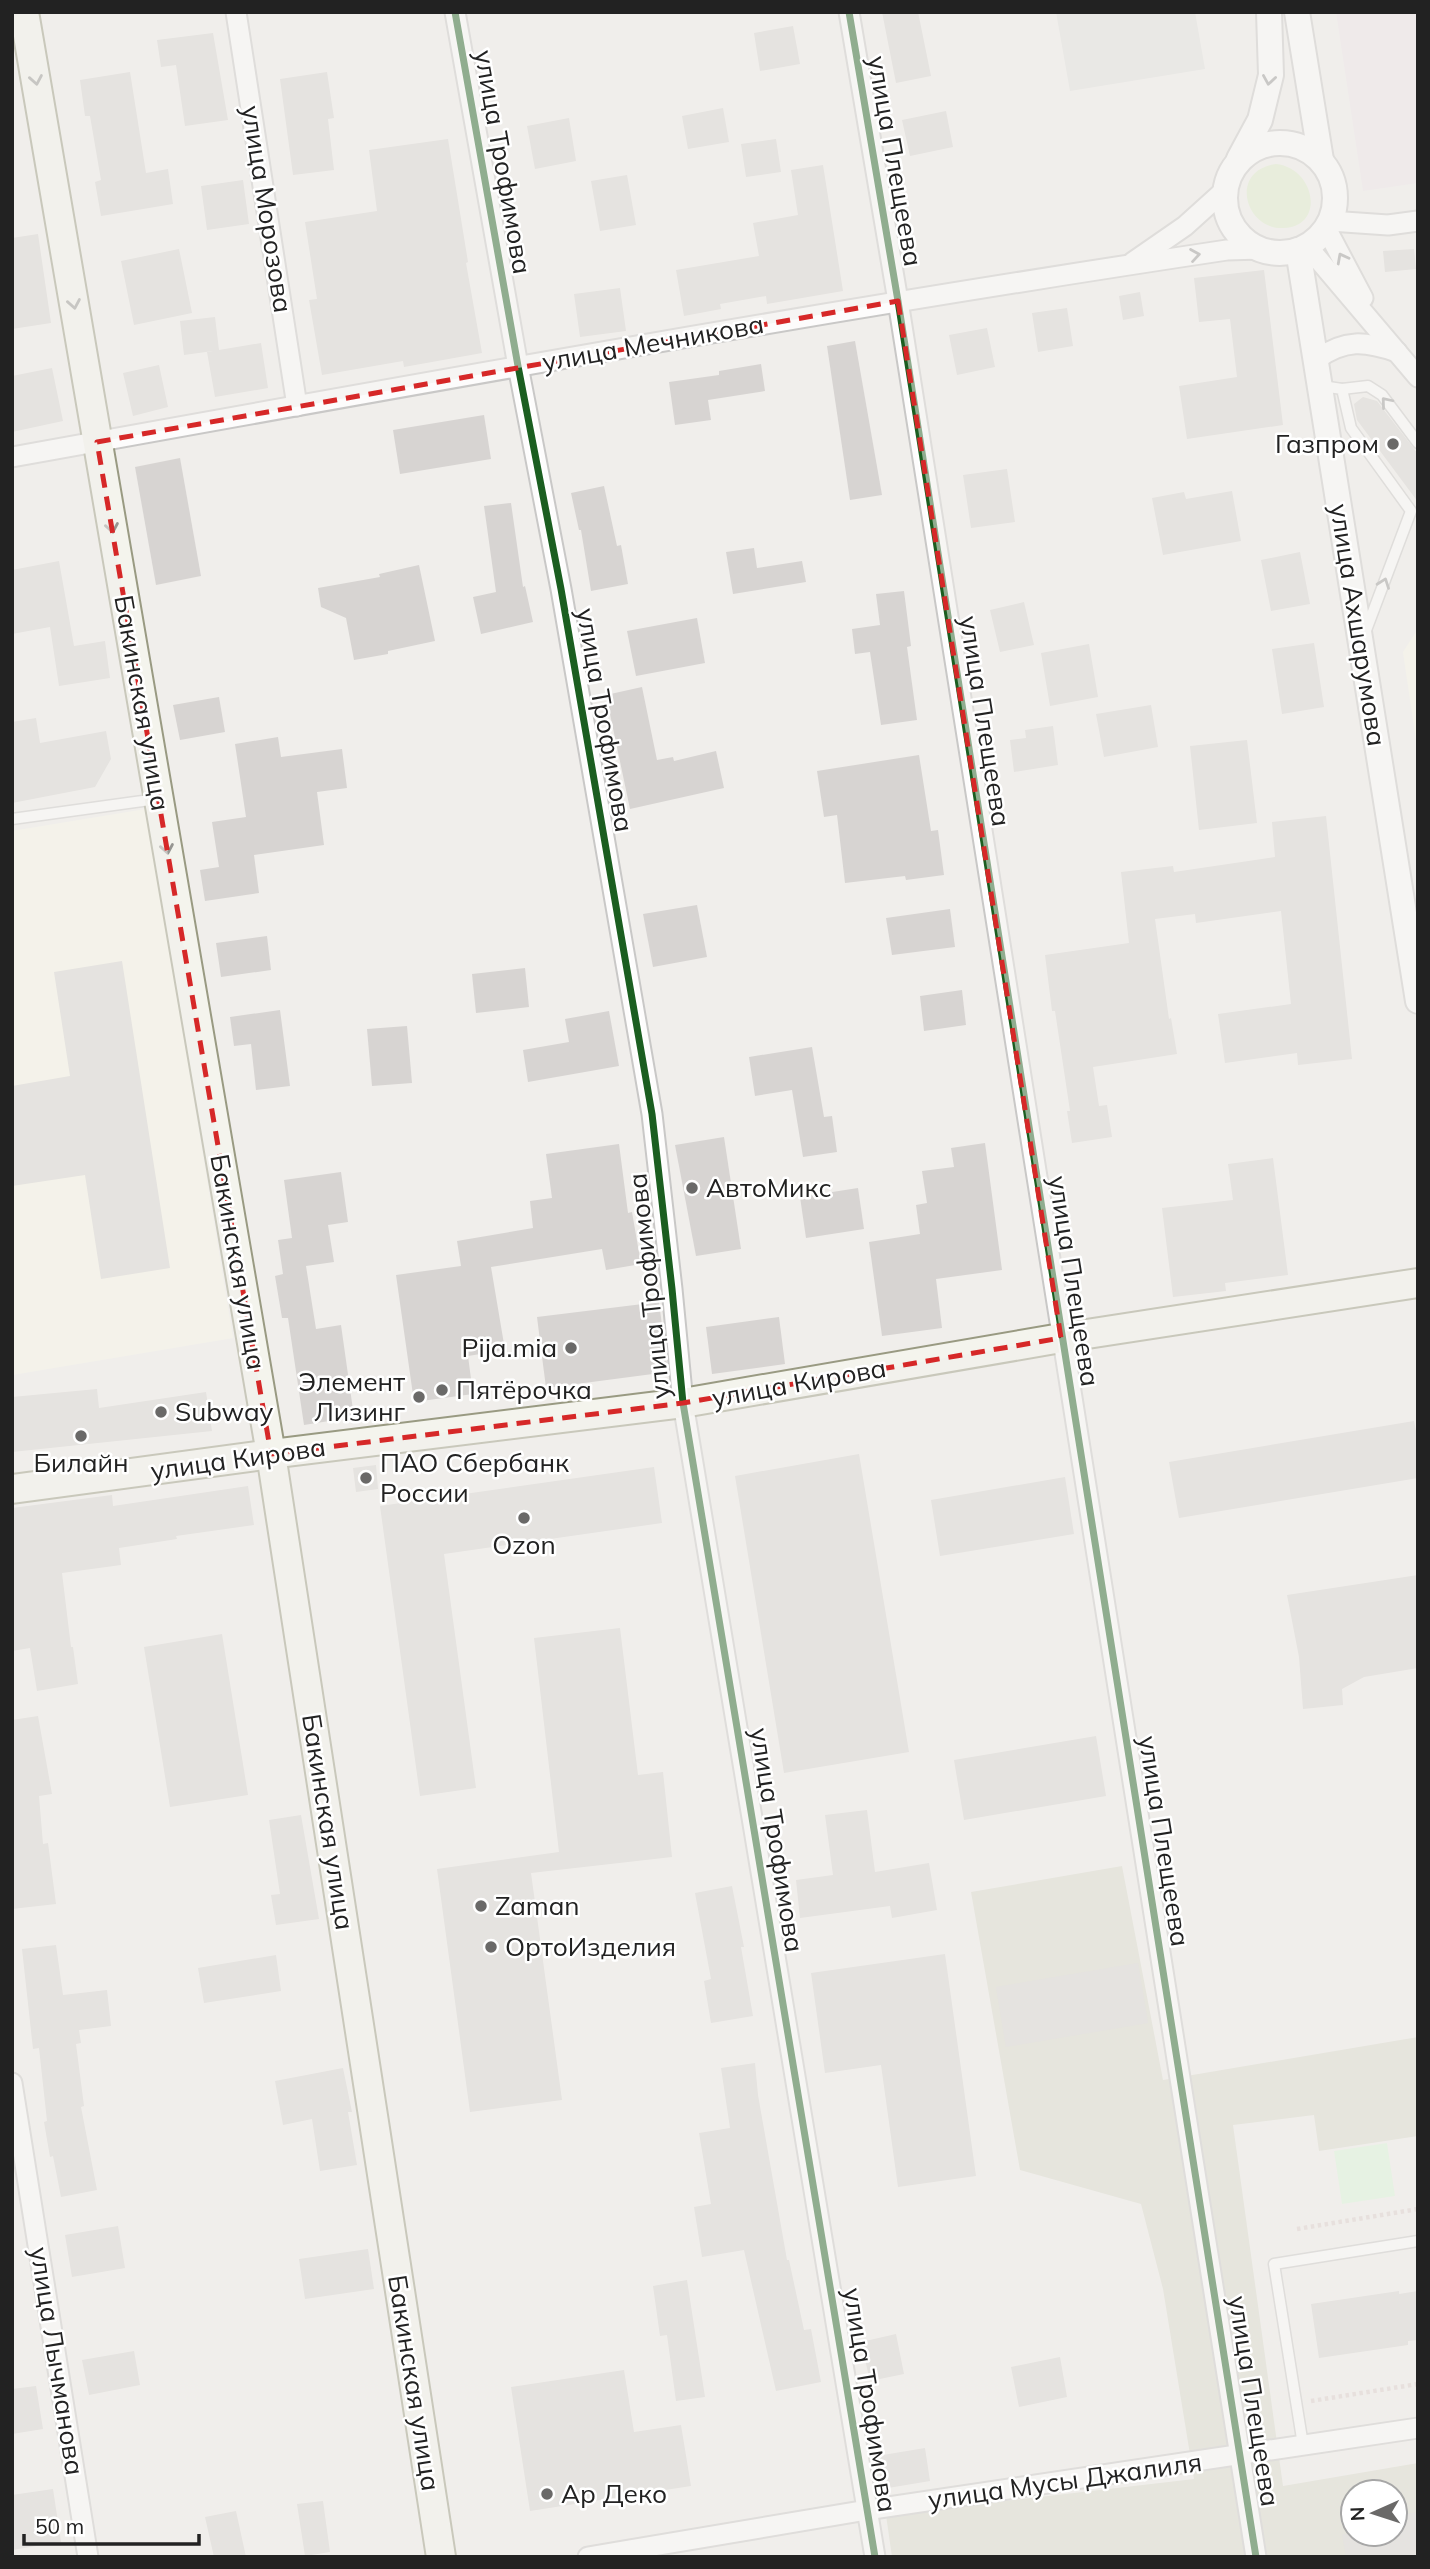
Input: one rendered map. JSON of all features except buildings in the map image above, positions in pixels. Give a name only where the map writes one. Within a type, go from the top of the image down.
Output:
[{"type":"main road","name":"Бакинская улица","points":[[24,12],[271,1454],[441,2557]]},
{"type":"main road","name":"улица Кирова","points":[[12,1489],[271,1454],[683,1404],[1061,1338],[1418,1283]]},
{"type":"street","name":"улица Морозова","points":[[236,12],[298,406]]},
{"type":"street","name":"улица Трофимова","points":[[456,12],[652,1114],[683,1404],[875,2557]]},
{"type":"street","name":"улица Плещеева","points":[[849,12],[898,301],[1061,1338],[1242,2455],[1256,2557]]},
{"type":"street","points":[[1237,163],[1252,150],[1269,144],[1288,143],[1306,148],[1321,160],[1330,173],[1335,189],[1335,205],[1328,224],[1303,248],[1280,253],[1262,249],[1245,240],[1233,226],[1226,208],[1226,190],[1230,175],[1260,120],[1271,75],[1269,12]]},
{"type":"street","points":[[1297,12],[1321,160]]},
{"type":"street","name":"улица Мечникова","points":[[1130,265],[1185,226],[1226,190]]},
{"type":"street","points":[[1328,224],[1388,225],[1418,221]]},
{"type":"street","points":[[1328,224],[1380,330]]},
{"type":"street","points":[[1303,248],[1380,330],[1418,377]]},
{"type":"street","name":"улица Ахшарумова","points":[[1303,248],[1317,359],[1331,388],[1360,647],[1418,1001]]},
{"type":"street","name":"улица Мечникова","points":[[12,457],[898,301],[1227,250],[1262,249]]},
{"type":"street","points":[[1317,359],[1341,345],[1368,343],[1397,352]]},
{"type":"street","name":"улица Лычманова","points":[[12,2083],[88,2557]]},
{"type":"street","name":"улица Мусы Джалиля","points":[[588,2557],[867,2510],[1418,2428]]},
{"type":"lane","points":[[1360,647],[1410,511],[1352,428],[1331,388],[1368,386],[1382,395],[1418,443]]},
{"type":"lane","points":[[12,819],[159,799]]},
{"type":"lane","points":[[1303,2445],[1274,2264],[1418,2241]]},
{"type":"path","points":[[1297,2229],[1418,2209]]},
{"type":"path","points":[[1297,2404],[1418,2384]]},
{"type":"highlighted area","points":[[898,301],[1061,1338],[683,1403],[271,1454],[97,442]]},
{"type":"shaded area","points":[[1056,12],[1195,12],[1205,69],[1070,91]]},
{"type":"shaded area","points":[[1336,12],[1418,12],[1418,183],[1363,191]]},
{"type":"shaded area","points":[[1418,629],[1418,753],[1403,652]]},
{"type":"shaded area","points":[[146,809],[233,1338],[12,1375],[12,831]]},
{"type":"shaded area","points":[[1122,1866],[1163,2080],[1418,2037],[1418,2136],[1319,2151],[1314,2115],[1233,2125],[1283,2486],[1418,2463],[1418,2557],[892,2557],[886,2515],[1194,2479],[1163,2289],[1141,2204],[1020,2170],[971,1892]]},
{"type":"green space","points":[[1276,164],[1300,175],[1307,185],[1310,208],[1306,218],[1297,225],[1284,228],[1270,226],[1252,211],[1247,199],[1247,188],[1252,177],[1261,169]]},
{"type":"green space","points":[[1387,2143],[1395,2196],[1342,2204],[1334,2151]]},
{"type":"cycle path","points":[[455,12],[561,589],[652,1114],[683,1403],[875,2557]]},
{"type":"cycle path","points":[[849,12],[898,301],[1256,2557]]},
{"type":"place","name":"Газпром","points":[[1393,444]]},
{"type":"place","name":"АвтоМикс","points":[[692,1188]]},
{"type":"place","name":"Pija.mia","points":[[571,1348]]},
{"type":"place","name":"Пятёрочка","points":[[442,1390]]},
{"type":"place","name":"Элемент Лизинг","points":[[419,1397]]},
{"type":"place","name":"Subway","points":[[161,1412]]},
{"type":"place","name":"Билайн","points":[[81,1436]]},
{"type":"place","name":"ПАО Сбербанк России","points":[[366,1478]]},
{"type":"place","name":"Ozon","points":[[524,1518]]},
{"type":"place","name":"Zaman","points":[[481,1906]]},
{"type":"place","name":"ОртоИзделия","points":[[491,1947]]},
{"type":"place","name":"Ар Деко","points":[[547,2494]]}]
